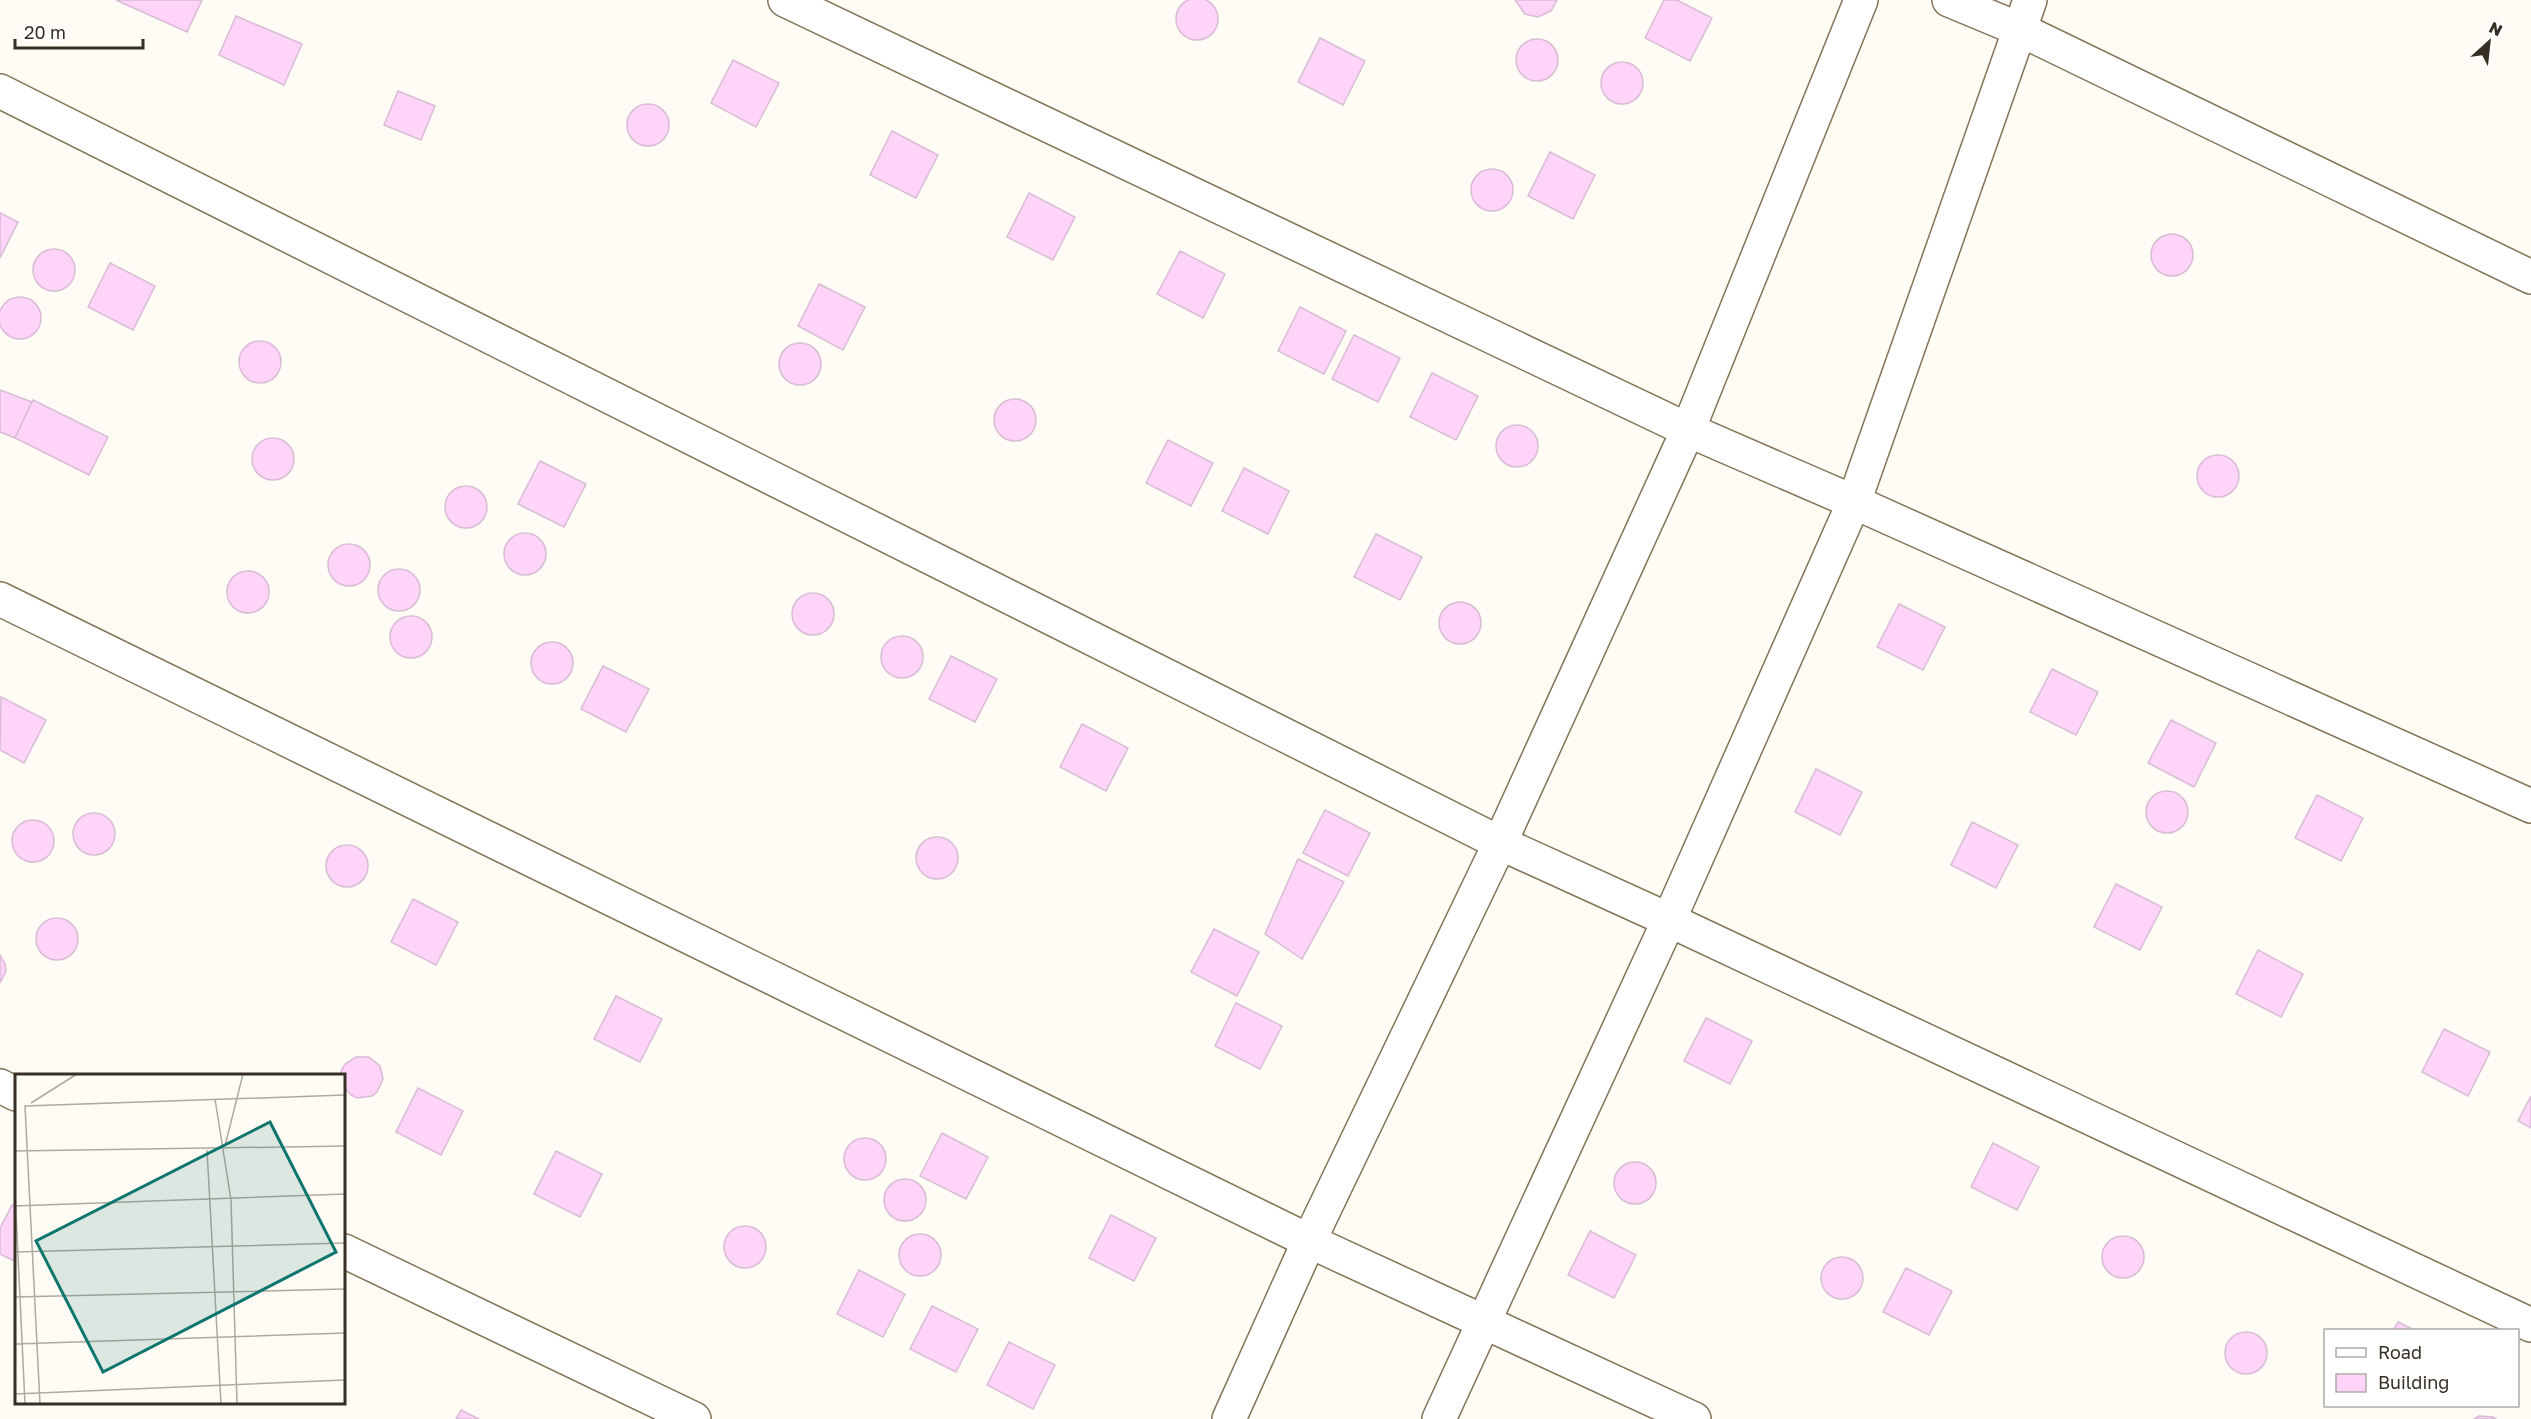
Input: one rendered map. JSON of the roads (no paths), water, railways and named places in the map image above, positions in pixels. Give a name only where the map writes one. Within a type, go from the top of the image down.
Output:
[{"type":"street","points":[[785,0],[1688,430],[1854,502],[2531,806]]},
{"type":"street","points":[[1230,1419],[1309,1241],[1500,843],[1688,430],[1861,0]]},
{"type":"street","points":[[1949,0],[2026,15],[2531,277]]},
{"type":"street","points":[[1439,1419],[1669,920],[1854,502],[2026,15],[2046,0]]},
{"type":"street","points":[[0,92],[1500,843],[1669,920],[2531,1325]]},
{"type":"street","points":[[0,598],[1309,1241],[1694,1419]]},
{"type":"street","points":[[0,1086],[15,1094]]},
{"type":"street","points":[[345,1251],[694,1419]]}]
